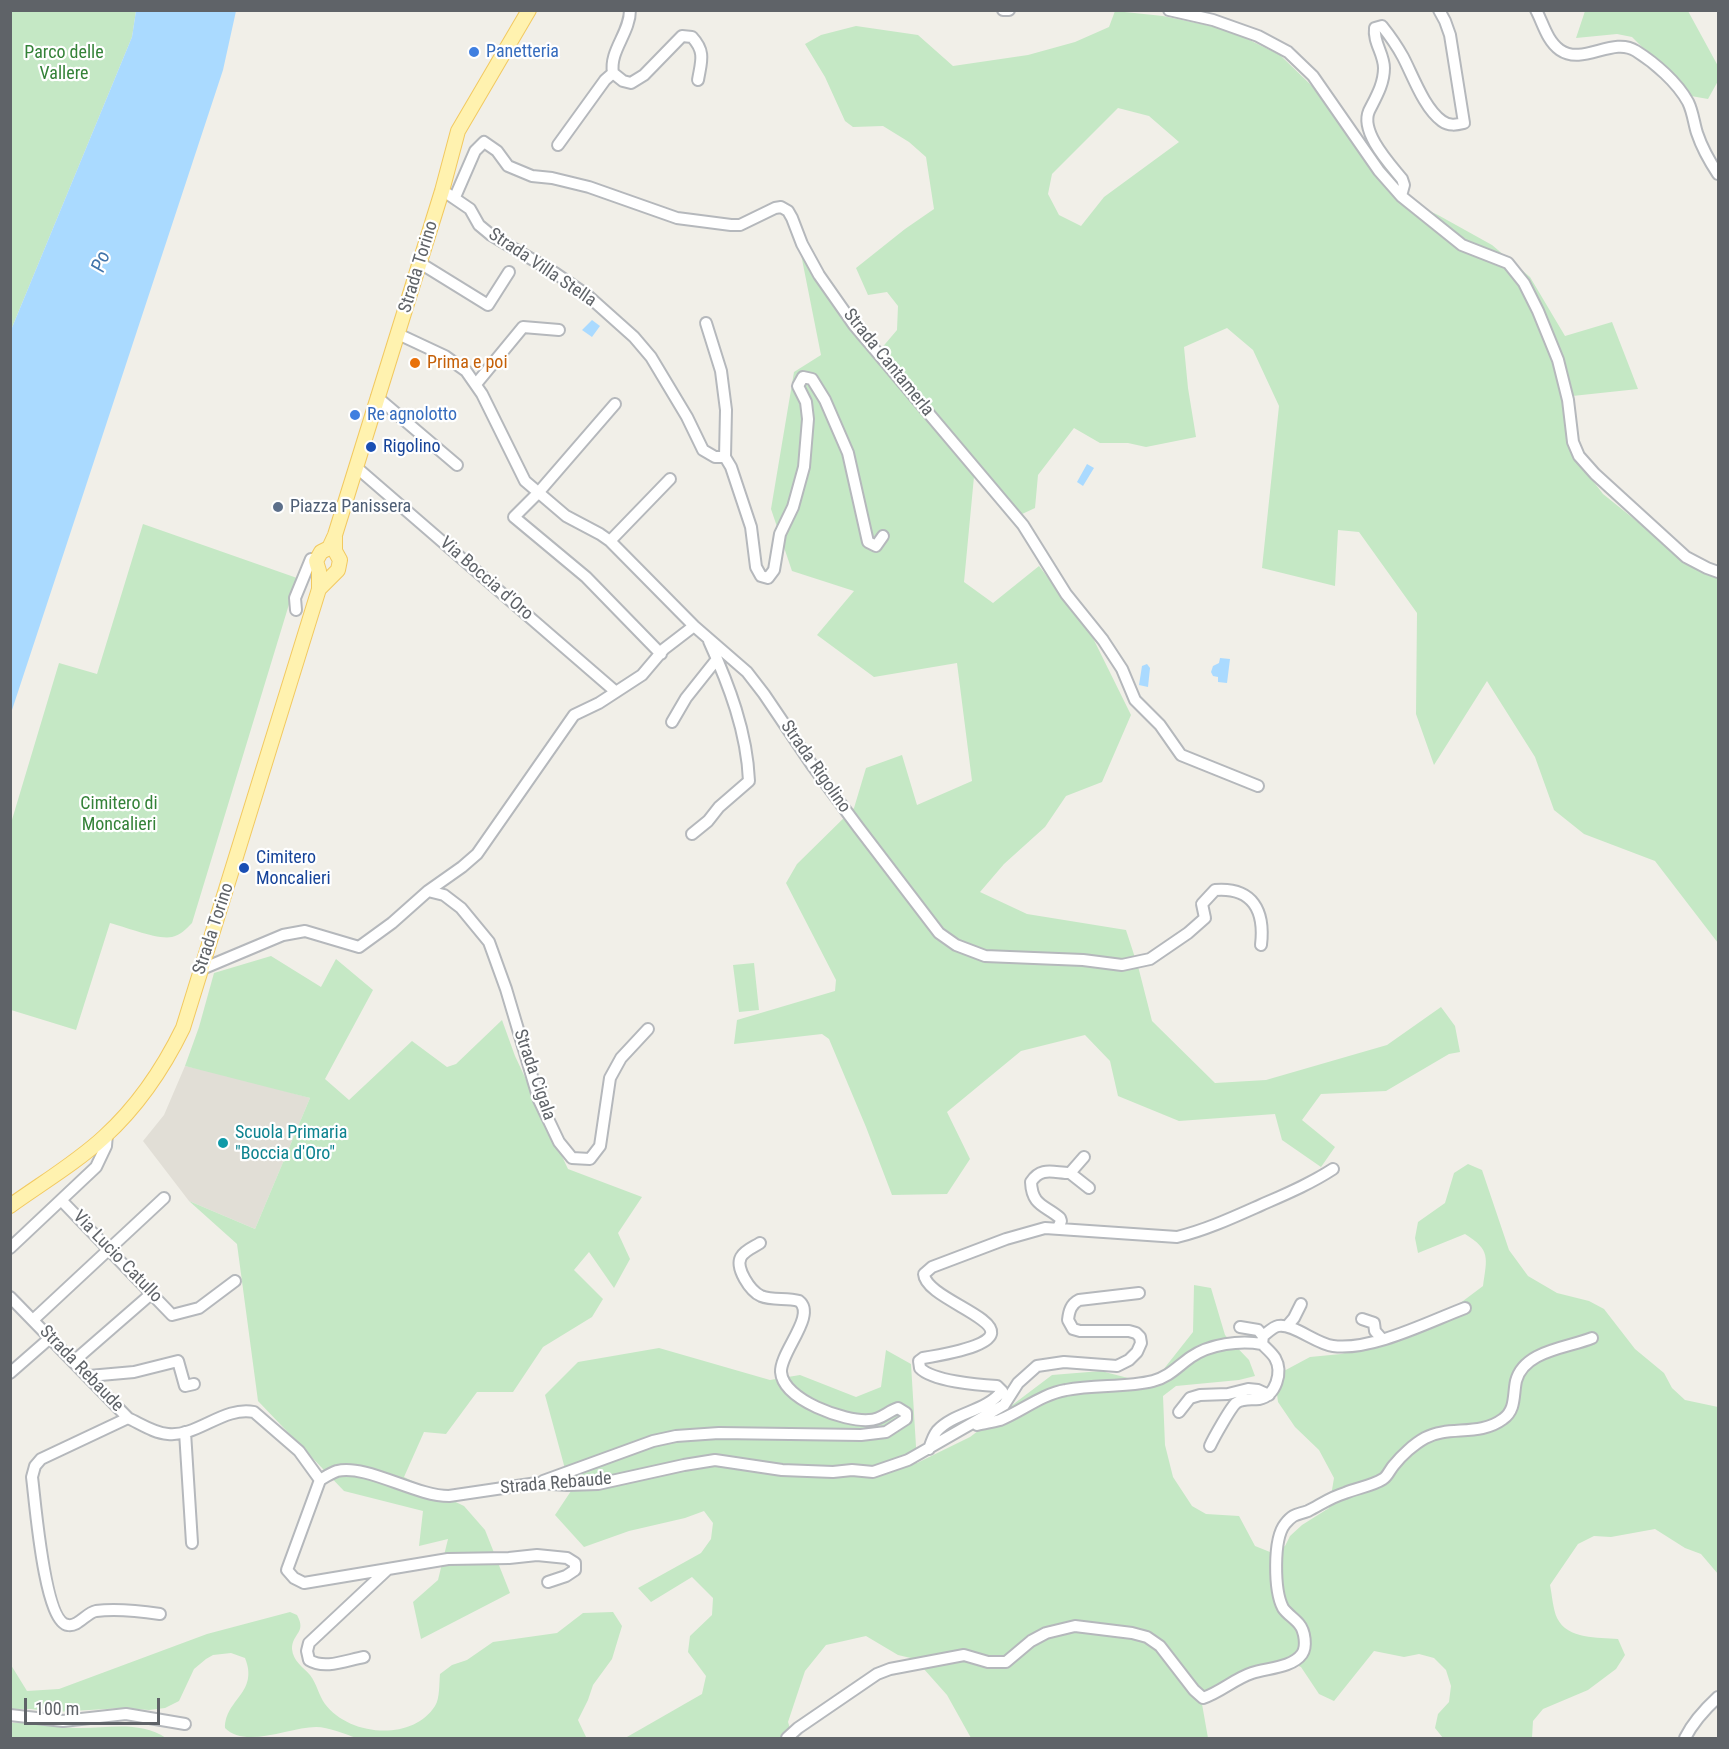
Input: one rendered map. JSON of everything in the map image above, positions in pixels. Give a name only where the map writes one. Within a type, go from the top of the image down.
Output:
[{"type":"main road","name":"Strada Torino","points":[[10,1206],[89,1150],[107,1134],[152,1082],[183,1028],[319,589],[319,571],[316,561],[321,552],[329,548],[335,535],[420,264],[448,194],[462,122],[529,10]]},
{"type":"main road","name":"Strada Torino","points":[[319,589],[338,570],[340,560],[335,551],[335,535]]},
{"type":"street","points":[[630,10],[626,33],[616,50],[612,67],[613,74],[631,83],[644,75],[682,36],[692,37],[699,44],[702,56],[698,80]]},
{"type":"street","points":[[1003,10],[1009,10]]},
{"type":"street","points":[[1169,10],[1214,20],[1258,36],[1288,52],[1313,76],[1379,171],[1401,196],[1462,244],[1508,263],[1524,283],[1558,360],[1568,400],[1573,442],[1579,456],[1595,474],[1686,557],[1719,572]]},
{"type":"street","points":[[1401,196],[1404,185],[1402,179],[1373,140],[1367,123],[1367,117],[1379,91],[1384,71],[1384,63],[1374,34],[1375,28],[1382,26],[1389,35],[1402,54],[1422,94],[1441,120],[1450,125],[1464,123],[1449,35],[1439,10]]},
{"type":"street","points":[[1536,10],[1548,35],[1560,50],[1566,53],[1587,53],[1626,46],[1657,67],[1688,102],[1697,135],[1719,174]]},
{"type":"street","points":[[558,145],[605,80],[613,74]]},
{"type":"street","name":"Strada Cantamerla","points":[[448,194],[475,151],[484,142],[497,151],[508,166],[532,176],[552,178],[589,187],[677,218],[740,225],[775,207],[788,211],[819,275],[854,325],[1012,510],[1066,594],[1103,640],[1122,669],[1135,699],[1160,725],[1181,755],[1258,786]]},
{"type":"street","name":"Strada Villa Stella","points":[[448,194],[470,209],[479,225],[490,235],[555,273],[587,295],[634,337],[651,357],[687,417],[703,450],[714,457],[725,457]]},
{"type":"street","points":[[420,264],[488,305],[509,272]]},
{"type":"street","points":[[706,323],[721,371],[726,410],[725,457],[731,467],[751,526],[756,567],[761,576],[768,578],[774,570],[780,534],[793,507],[804,467],[808,419],[806,402],[798,386],[803,377],[812,379],[825,400],[848,453],[868,542],[876,546],[883,536]]},
{"type":"street","points":[[476,384],[523,327],[560,330]]},
{"type":"street","name":"Strada Rigolino","points":[[398,334],[445,356],[466,371],[476,384],[525,481],[566,516],[609,541],[694,626],[753,680],[858,828],[939,933],[956,945],[985,956],[1083,960],[1122,965],[1150,959],[1188,933],[1205,918],[1202,904],[1215,890],[1230,889],[1244,894],[1258,909],[1263,928],[1261,945]]},
{"type":"street","points":[[377,397],[457,465]]},
{"type":"street","points":[[615,404],[538,493],[514,517],[586,577],[661,654]]},
{"type":"street","name":"Via Boccia d'Oro","points":[[356,466],[616,692]]},
{"type":"street","points":[[609,541],[670,479]]},
{"type":"street","points":[[296,610],[295,597],[311,559]]},
{"type":"street","points":[[202,969],[283,935],[305,931],[359,947],[477,854],[574,715],[599,703],[642,675],[661,654],[694,626]]},
{"type":"street","points":[[692,834],[749,781],[748,763],[736,709],[708,638]]},
{"type":"street","points":[[672,722],[686,698],[717,658]]},
{"type":"street","name":"Strada Cigala","points":[[428,891],[444,895],[462,908],[489,942],[506,989],[539,1100],[559,1142],[572,1158],[590,1159],[600,1146],[610,1078],[621,1058],[648,1029]]},
{"type":"street","points":[[10,1248],[96,1167],[106,1146],[107,1134]]},
{"type":"street","points":[[1070,1173],[1084,1157]]},
{"type":"street","points":[[929,1449],[934,1436],[944,1426],[990,1402],[1002,1390],[997,1386],[938,1377],[920,1368],[919,1361],[923,1358],[979,1344],[990,1334],[991,1330],[981,1318],[930,1287],[924,1279],[925,1273],[935,1265],[1006,1239],[1045,1228],[1177,1237],[1244,1212],[1301,1187],[1333,1169]]},
{"type":"street","points":[[1058,1228],[1060,1218],[1038,1203],[1035,1198],[1031,1182],[1037,1174],[1045,1171],[1070,1173],[1089,1188]]},
{"type":"street","points":[[33,1320],[164,1198]]},
{"type":"street","name":"Via Lucio Catullo","points":[[61,1200],[172,1315],[199,1308],[235,1281]]},
{"type":"street","points":[[537,1483],[653,1441],[676,1436],[719,1433],[861,1436],[886,1432],[903,1422],[907,1417],[906,1413],[898,1408],[874,1420],[859,1420],[842,1416],[808,1402],[787,1387],[781,1374],[782,1364],[803,1322],[805,1310],[799,1301],[762,1296],[750,1286],[739,1264],[740,1258],[744,1253],[760,1244]]},
{"type":"street","name":"Strada Rebaude","points":[[10,1298],[128,1418],[150,1429],[168,1434],[185,1432],[226,1415],[244,1410],[254,1412],[299,1451],[320,1480],[337,1471],[350,1470],[435,1496],[449,1496],[537,1483],[598,1484],[715,1460],[782,1470],[873,1472],[908,1460],[1004,1405],[1018,1383],[1038,1366],[1064,1362],[1117,1366],[1129,1360],[1137,1352],[1141,1343],[1136,1333],[1073,1329],[1068,1320],[1069,1312],[1074,1303],[1079,1300],[1139,1293]]},
{"type":"street","points":[[74,1361],[151,1294]]},
{"type":"street","points":[[1288,1326],[1301,1304]]},
{"type":"street","points":[[965,1428],[999,1420],[1045,1397],[1066,1390],[1152,1381],[1170,1375],[1192,1356],[1210,1348],[1262,1340],[1276,1326],[1288,1326],[1313,1340],[1332,1346],[1373,1343],[1465,1308]]},
{"type":"street","points":[[1362,1319],[1374,1323],[1375,1331],[1382,1339]]},
{"type":"street","points":[[1210,1446],[1230,1414],[1231,1407],[1239,1401],[1260,1399],[1269,1395],[1275,1387],[1279,1373],[1275,1359],[1258,1330],[1240,1327]]},
{"type":"street","points":[[10,1373],[50,1338]]},
{"type":"street","points":[[787,1738],[877,1674],[890,1669],[964,1655],[988,1662],[1006,1662],[1031,1641],[1046,1633],[1075,1626],[1147,1637],[1160,1646],[1194,1690],[1203,1698],[1216,1694],[1250,1674],[1291,1663],[1302,1654],[1305,1641],[1300,1625],[1284,1609],[1277,1578],[1278,1539],[1283,1526],[1295,1514],[1386,1478],[1399,1459],[1425,1438],[1483,1428],[1505,1418],[1513,1406],[1517,1380],[1524,1368],[1549,1352],[1592,1338]]},
{"type":"street","points":[[88,1376],[134,1372],[178,1361],[185,1386],[194,1384]]},
{"type":"street","points":[[1179,1412],[1190,1398],[1200,1395],[1228,1394],[1248,1389],[1269,1395]]},
{"type":"street","points":[[128,1418],[41,1459],[35,1466],[32,1477],[41,1558],[51,1598],[58,1617],[65,1625],[70,1626],[94,1611],[135,1610],[160,1614]]},
{"type":"street","points":[[185,1432],[192,1543]]},
{"type":"street","points":[[320,1480],[286,1570],[294,1578],[304,1583],[448,1559],[537,1555],[567,1558],[576,1563],[575,1570],[566,1576],[548,1582]]},
{"type":"street","points":[[364,1657],[325,1665],[309,1660],[307,1651],[309,1643],[389,1569]]},
{"type":"street","points":[[1685,1738],[1704,1710],[1719,1697]]},
{"type":"street","points":[[10,1715],[63,1720],[126,1714],[185,1724]]},
{"type":"shaded area","points":[[185,1066],[310,1098],[255,1229],[189,1201],[143,1141],[164,1115]]},
{"type":"green space","name":"Parco delle Vallere","points":[[11,11],[136,11],[132,37],[11,330]]},
{"type":"green space","points":[[1115,11],[1163,16],[1229,30],[1280,55],[1312,86],[1394,195],[1438,215],[1492,245],[1530,277],[1565,336],[1612,322],[1638,389],[1563,397],[1574,456],[1603,494],[1695,568],[1718,577],[1718,943],[1655,861],[1584,834],[1554,810],[1535,757],[1487,681],[1434,765],[1416,714],[1417,613],[1359,532],[1338,530],[1335,586],[1262,568],[1279,406],[1253,350],[1227,328],[1184,347],[1196,437],[1146,447],[1128,443],[1100,443],[1074,428],[1038,475],[1035,508],[1020,515],[975,466],[964,582],[993,603],[1039,566],[1090,632],[1131,715],[1102,782],[1066,796],[1045,827],[1004,864],[980,892],[1027,914],[1126,930],[1152,1021],[1215,1083],[1266,1080],[1387,1045],[1441,1007],[1455,1026],[1460,1052],[1449,1054],[1386,1091],[1321,1094],[1302,1120],[1335,1147],[1321,1167],[1282,1140],[1275,1114],[1179,1121],[1118,1096],[1110,1061],[1085,1035],[1021,1051],[947,1112],[970,1159],[947,1194],[892,1195],[829,1039],[822,1034],[734,1044],[737,1020],[835,991],[836,980],[786,883],[797,864],[854,808],[866,768],[902,755],[917,805],[972,781],[957,663],[874,677],[817,635],[854,591],[792,571],[771,509],[794,372],[821,355],[795,224],[834,291],[880,350],[897,330],[898,306],[887,292],[868,295],[856,268],[934,209],[926,157],[909,142],[883,126],[853,127],[845,121],[825,77],[805,44],[821,35],[856,26],[918,35],[953,66],[1028,55],[1075,42],[1109,27]],"holes":[[[1118,108],[1149,116],[1179,142],[1104,197],[1081,226],[1059,215],[1048,194],[1052,174]]]},
{"type":"green space","points":[[1585,11],[1688,11],[1718,66],[1718,81],[1708,99],[1691,96],[1632,37],[1617,34],[1576,38]]},
{"type":"green space","name":"Cimitero di Moncalieri","points":[[143,524],[297,578],[192,923],[178,935],[166,937],[150,935],[110,923],[76,1030],[11,1010],[11,823],[59,663],[97,674]]},
{"type":"green space","points":[[271,956],[321,987],[336,959],[373,990],[325,1079],[349,1100],[412,1041],[447,1067],[456,1064],[502,1020],[515,1056],[568,1169],[642,1197],[618,1233],[630,1259],[614,1288],[589,1252],[574,1270],[603,1299],[592,1317],[543,1347],[513,1392],[477,1392],[446,1434],[424,1432],[404,1477],[464,1506],[485,1530],[510,1593],[421,1639],[413,1602],[438,1580],[448,1539],[419,1546],[423,1511],[344,1491],[258,1401],[237,1244],[189,1201],[255,1229],[310,1098],[185,1066],[214,973]]},
{"type":"green space","points":[[754,963],[759,1010],[739,1012],[733,965]]},
{"type":"green space","points":[[1468,1164],[1482,1170],[1509,1250],[1528,1276],[1557,1293],[1589,1301],[1604,1309],[1635,1349],[1664,1373],[1672,1388],[1685,1400],[1718,1407],[1718,1574],[1701,1554],[1685,1548],[1655,1529],[1611,1537],[1594,1536],[1578,1544],[1550,1585],[1557,1618],[1562,1625],[1576,1634],[1618,1639],[1625,1655],[1616,1669],[1588,1690],[1543,1709],[1533,1721],[1532,1738],[1443,1738],[1435,1728],[1438,1714],[1449,1702],[1451,1686],[1446,1670],[1434,1658],[1419,1654],[1404,1657],[1374,1651],[1334,1701],[1319,1694],[1301,1667],[1286,1660],[1228,1685],[1202,1704],[1208,1738],[971,1738],[947,1695],[915,1659],[898,1655],[866,1636],[826,1645],[805,1671],[788,1722],[793,1738],[611,1738],[627,1737],[702,1694],[706,1676],[688,1652],[690,1636],[712,1615],[713,1598],[692,1577],[651,1602],[638,1588],[701,1553],[711,1539],[713,1523],[704,1511],[685,1518],[629,1531],[584,1547],[555,1515],[571,1491],[545,1395],[578,1362],[659,1348],[770,1380],[800,1375],[856,1397],[881,1387],[886,1350],[911,1364],[917,1463],[970,1437],[1052,1375],[1101,1371],[1132,1379],[1149,1378],[1163,1370],[1193,1332],[1194,1285],[1211,1288],[1225,1335],[1249,1360],[1255,1376],[1239,1380],[1176,1386],[1163,1396],[1165,1445],[1173,1477],[1192,1506],[1206,1514],[1239,1516],[1255,1546],[1270,1552],[1285,1546],[1290,1536],[1302,1525],[1329,1508],[1334,1478],[1319,1450],[1295,1427],[1278,1402],[1276,1386],[1282,1372],[1310,1357],[1341,1354],[1390,1341],[1447,1313],[1483,1286],[1486,1261],[1483,1250],[1465,1234],[1418,1253],[1415,1238],[1418,1222],[1445,1203],[1454,1173]]},
{"type":"green space","points":[[290,1612],[297,1615],[300,1621],[300,1629],[294,1639],[293,1653],[296,1660],[310,1675],[325,1704],[349,1723],[364,1728],[396,1730],[425,1718],[435,1706],[439,1695],[440,1674],[452,1665],[467,1660],[493,1642],[557,1633],[583,1613],[613,1612],[622,1626],[612,1659],[593,1685],[578,1720],[586,1737],[609,1738],[357,1738],[321,1727],[244,1737],[225,1728],[226,1718],[248,1680],[245,1658],[231,1653],[213,1655],[194,1669],[179,1701],[165,1708],[55,1712],[11,1709],[11,1665],[27,1691],[59,1689],[207,1634]]},
{"type":"green space","points":[[10,1723],[76,1728],[134,1727],[156,1732],[166,1738],[11,1738]]},
{"type":"water","name":"Po","points":[[136,11],[236,11],[223,70],[11,713],[11,330],[132,37]]},
{"type":"water","points":[[592,320],[600,326],[592,337],[582,330]]},
{"type":"water","points":[[1087,464],[1094,468],[1083,486],[1077,482]]},
{"type":"water","points":[[1220,658],[1230,659],[1227,683],[1218,682],[1218,677],[1213,676],[1211,672],[1213,666],[1219,663]]},
{"type":"water","points":[[1147,664],[1150,668],[1148,687],[1139,685],[1142,666]]},
{"type":"place","name":"Panetteria","points":[[474,52]]},
{"type":"place","name":"Prima e poi","points":[[415,363]]},
{"type":"place","name":"Re agnolotto","points":[[355,415]]},
{"type":"place","name":"Rigolino","points":[[371,447]]},
{"type":"place","name":"Piazza Panissera","points":[[278,507]]},
{"type":"place","name":"Cimitero Moncalieri","points":[[244,868]]},
{"type":"place","name":"Scuola Primaria \"Boccia d'Oro\"","points":[[223,1143]]}]
